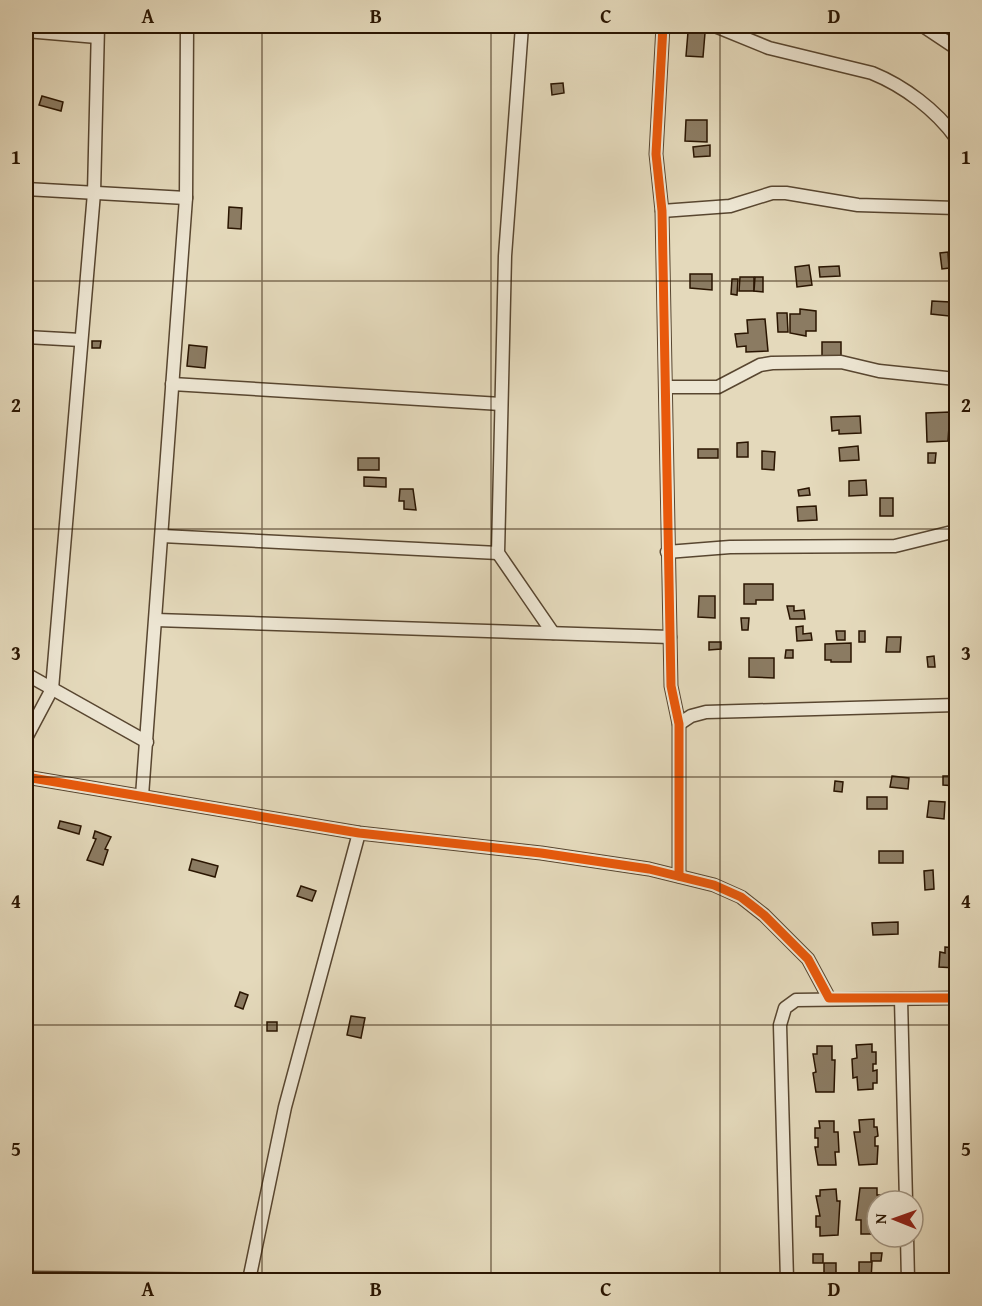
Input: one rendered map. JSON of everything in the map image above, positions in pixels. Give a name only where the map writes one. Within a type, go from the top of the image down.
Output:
[{"type":"street","points":[[142,796],[186,198],[187,26]]},
{"type":"street","points":[[522,26],[505,256],[498,553],[553,633]]},
{"type":"street","points":[[663,26],[656,154],[662,211],[667,387],[667,552],[671,687],[679,724],[679,876]]},
{"type":"street","points":[[715,26],[760,45],[888,79],[918,99],[946,124],[957,138]]},
{"type":"street","points":[[922,26],[957,48]]},
{"type":"street","points":[[26,31],[98,31],[94,193],[52,689],[26,738]]},
{"type":"street","points":[[26,189],[186,198]]},
{"type":"street","points":[[662,211],[730,206],[772,193],[786,193],[858,206],[957,208]]},
{"type":"street","points":[[26,337],[81,340]]},
{"type":"street","points":[[667,387],[718,387],[752,369],[772,363],[841,362],[879,372],[957,380],[957,414]]},
{"type":"street","points":[[172,384],[501,404]]},
{"type":"street","points":[[667,552],[730,547],[894,546],[957,531]]},
{"type":"street","points":[[162,536],[498,553]]},
{"type":"street","points":[[156,620],[670,637]]},
{"type":"street","points":[[26,674],[147,742]]},
{"type":"street","points":[[679,724],[692,716],[706,712],[957,705]]},
{"type":"street","points":[[26,777],[359,833],[541,853],[679,876],[714,885],[741,897],[808,959],[829,998]]},
{"type":"street","points":[[26,1278],[250,1280],[285,1107],[359,833]]},
{"type":"street","points":[[787,1281],[781,1015],[796,1000],[957,998]]},
{"type":"street","points":[[901,999],[906,1189]]},
{"type":"street","points":[[907,1249],[908,1281]]},
{"type":"building","points":[[688,32],[705,33],[703,57],[686,56]]},
{"type":"building","points":[[563,83],[564,93],[552,95],[551,84]]},
{"type":"building","points":[[42,96],[63,102],[61,111],[39,105]]},
{"type":"building","points":[[686,120],[707,120],[707,142],[685,141]]},
{"type":"building","points":[[710,145],[710,156],[694,157],[693,147]]},
{"type":"building","points":[[229,207],[242,208],[241,229],[228,228]]},
{"type":"building","points":[[948,252],[949,268],[942,269],[940,253]]},
{"type":"building","points":[[809,265],[812,285],[797,287],[795,267]]},
{"type":"building","points":[[839,266],[840,276],[820,277],[819,267]]},
{"type":"building","points":[[690,274],[712,274],[712,290],[690,288]]},
{"type":"building","points":[[740,277],[754,277],[754,291],[739,291]]},
{"type":"building","points":[[755,277],[763,277],[763,292],[754,291]]},
{"type":"building","points":[[732,279],[738,279],[737,295],[731,294]]},
{"type":"building","points":[[932,301],[950,302],[949,316],[931,314]]},
{"type":"building","points":[[800,309],[816,311],[816,331],[806,331],[806,336],[790,333],[790,314],[800,314]]},
{"type":"building","points":[[777,313],[787,313],[788,332],[778,332]]},
{"type":"building","points":[[765,319],[768,351],[746,352],[746,346],[737,347],[735,334],[748,333],[747,320]]},
{"type":"building","points":[[92,341],[101,341],[100,348],[92,348]]},
{"type":"building","points":[[822,342],[841,342],[841,358],[822,358]]},
{"type":"building","points":[[189,345],[207,347],[205,368],[187,366]]},
{"type":"building","points":[[950,412],[948,441],[927,442],[926,413]]},
{"type":"building","points":[[860,416],[861,433],[839,434],[839,430],[832,431],[831,417]]},
{"type":"building","points":[[748,442],[748,457],[737,457],[737,443]]},
{"type":"building","points":[[858,446],[859,460],[840,461],[839,448]]},
{"type":"building","points":[[698,449],[718,449],[718,458],[698,458]]},
{"type":"building","points":[[762,451],[775,452],[774,470],[762,469]]},
{"type":"building","points":[[928,453],[936,453],[935,463],[928,463]]},
{"type":"building","points":[[358,458],[379,458],[379,470],[358,470]]},
{"type":"building","points":[[364,477],[386,478],[386,487],[364,486]]},
{"type":"building","points":[[866,480],[867,495],[849,496],[849,481]]},
{"type":"building","points":[[809,488],[810,495],[799,496],[798,490]]},
{"type":"building","points":[[400,489],[413,489],[416,510],[404,509],[404,501],[399,501]]},
{"type":"building","points":[[880,498],[893,498],[893,516],[880,516]]},
{"type":"building","points":[[816,506],[817,520],[798,521],[797,507]]},
{"type":"building","points":[[744,584],[773,584],[773,600],[756,600],[756,604],[744,604]]},
{"type":"building","points":[[699,596],[715,596],[715,618],[698,617]]},
{"type":"building","points":[[787,606],[794,606],[794,611],[804,610],[805,619],[790,619]]},
{"type":"building","points":[[741,618],[749,618],[748,630],[742,630]]},
{"type":"building","points":[[803,626],[803,634],[811,633],[812,640],[797,641],[796,627]]},
{"type":"building","points":[[836,631],[845,631],[845,640],[837,640]]},
{"type":"building","points":[[859,631],[865,631],[865,642],[859,642]]},
{"type":"building","points":[[887,637],[901,637],[900,652],[886,652]]},
{"type":"building","points":[[709,642],[721,642],[721,649],[709,650]]},
{"type":"building","points":[[851,643],[851,662],[825,660],[825,644]]},
{"type":"building","points":[[786,650],[793,650],[793,658],[785,658]]},
{"type":"building","points":[[934,656],[935,667],[928,667],[927,657]]},
{"type":"building","points":[[749,658],[774,658],[774,678],[749,677]]},
{"type":"building","points":[[892,776],[909,778],[908,789],[890,787]]},
{"type":"building","points":[[943,776],[956,776],[956,786],[943,785]]},
{"type":"building","points":[[835,781],[843,782],[842,792],[834,791]]},
{"type":"building","points":[[867,797],[887,797],[887,809],[867,809]]},
{"type":"building","points":[[929,801],[945,802],[944,819],[927,817]]},
{"type":"building","points":[[60,821],[81,826],[79,834],[58,828]]},
{"type":"building","points":[[95,831],[111,837],[105,849],[108,850],[103,865],[87,860],[96,839],[93,838]]},
{"type":"building","points":[[879,851],[903,851],[903,863],[879,863]]},
{"type":"building","points":[[192,859],[218,866],[215,877],[189,870]]},
{"type":"building","points":[[933,870],[934,889],[925,890],[924,871]]},
{"type":"building","points":[[301,886],[316,891],[312,901],[297,896]]},
{"type":"building","points":[[898,922],[898,934],[873,935],[872,923]]},
{"type":"building","points":[[945,947],[956,948],[956,968],[939,967],[940,952],[945,953]]},
{"type":"building","points":[[240,992],[248,995],[243,1009],[235,1006]]},
{"type":"building","points":[[351,1016],[365,1018],[361,1038],[347,1035]]},
{"type":"building","points":[[267,1022],[277,1022],[277,1031],[267,1031]]},
{"type":"building","points":[[872,1044],[872,1052],[876,1052],[876,1064],[873,1064],[873,1071],[877,1070],[877,1083],[873,1083],[873,1089],[858,1090],[857,1077],[853,1078],[852,1059],[857,1058],[856,1045]]},
{"type":"building","points":[[817,1046],[832,1046],[832,1060],[835,1060],[834,1092],[816,1092],[813,1054],[817,1054]]},
{"type":"building","points":[[874,1119],[874,1127],[877,1127],[878,1136],[875,1137],[875,1146],[878,1146],[877,1164],[859,1165],[854,1132],[860,1132],[859,1120]]},
{"type":"building","points":[[819,1121],[834,1121],[834,1132],[838,1132],[839,1152],[835,1152],[836,1165],[818,1165],[815,1147],[818,1147],[818,1138],[815,1138],[815,1128],[820,1128]]},
{"type":"building","points":[[860,1188],[877,1188],[865,1189],[865,1234],[861,1234],[861,1220],[856,1220]]},
{"type":"building","points":[[836,1189],[837,1201],[840,1201],[838,1235],[820,1236],[820,1227],[816,1227],[816,1216],[820,1216],[816,1196],[820,1196],[820,1190]]},
{"type":"building","points":[[871,1253],[882,1253],[881,1261],[871,1261]]},
{"type":"building","points":[[813,1254],[823,1254],[823,1263],[813,1263]]},
{"type":"building","points":[[859,1262],[872,1262],[871,1280],[859,1280]]},
{"type":"building","points":[[824,1263],[836,1263],[836,1280],[824,1280]]},
{"type":"cycle path","points":[[663,26],[656,154],[662,211],[671,686],[679,724],[679,876]]},
{"type":"cycle path","points":[[26,777],[359,833],[541,853],[649,869],[714,885],[741,897],[764,915],[808,959],[829,998],[956,998]]}]
